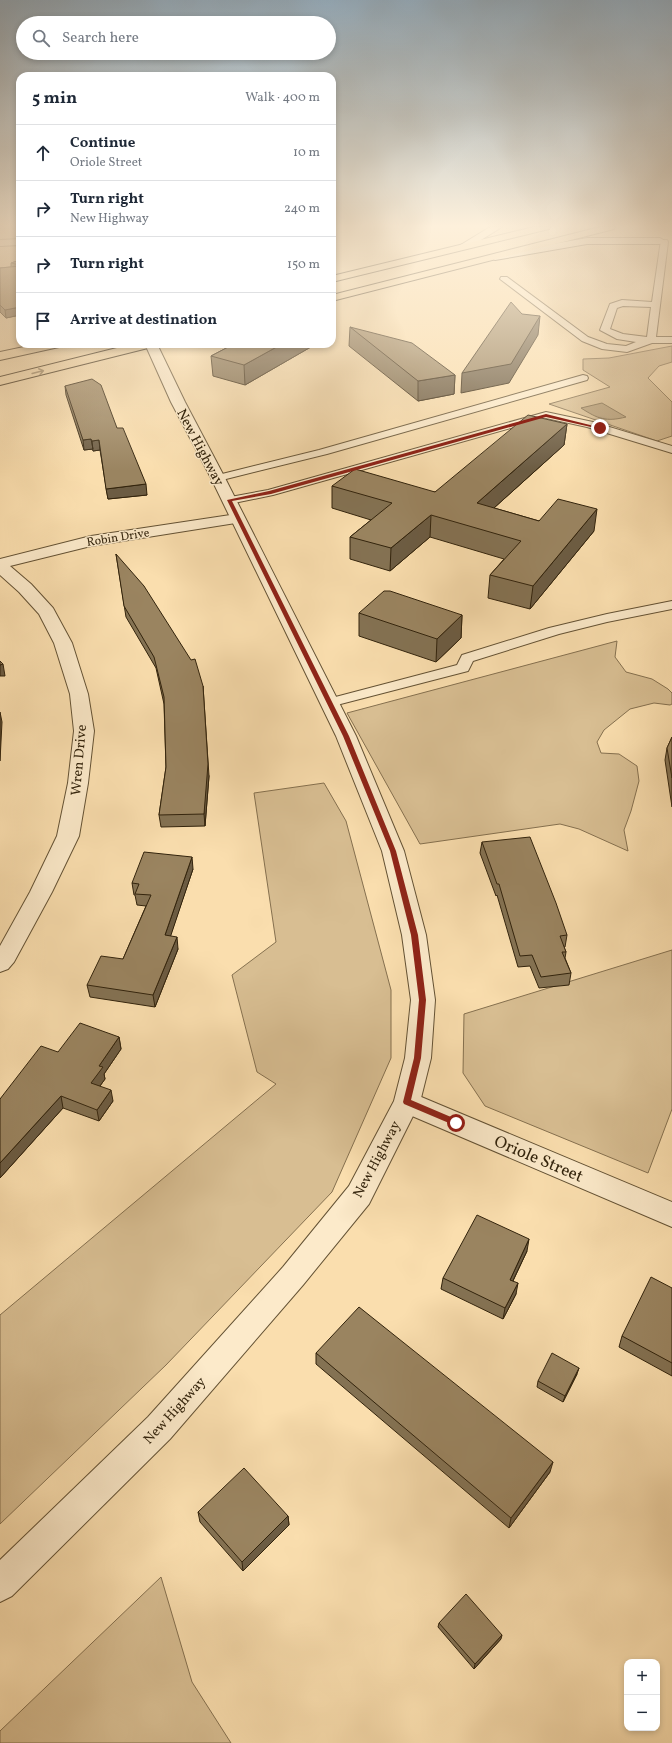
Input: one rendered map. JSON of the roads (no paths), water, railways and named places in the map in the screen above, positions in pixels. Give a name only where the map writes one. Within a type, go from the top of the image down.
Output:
[{"type":"highway","points":[[0,356],[37,348]]},
{"type":"highway","points":[[0,381],[134,348]]},
{"type":"street","name":"New Highway","points":[[0,1584],[159,1428],[293,1276],[359,1195],[407,1102],[418,1058],[423,1000],[414,935],[393,851],[346,736],[152,348]]},
{"type":"street","name":"Robin Drive","points":[[0,565],[91,541],[233,509]]},
{"type":"street","name":"Wren Drive","points":[[0,565],[25,588],[47,612],[64,643],[79,694],[84,731],[78,783],[68,836],[41,892],[6,956],[0,963]]},
{"type":"street","name":"Oriole Street","points":[[407,1102],[672,1215]]},
{"type":"lane","points":[[544,308],[585,339],[605,347],[627,349],[651,340]]},
{"type":"lane","points":[[612,308],[606,330],[613,335],[626,338],[672,340]]},
{"type":"lane","points":[[651,340],[655,308]]},
{"type":"lane","points":[[218,478],[323,452],[583,378]]},
{"type":"lane","points":[[233,509],[269,493],[546,415],[589,424],[672,450]]},
{"type":"lane","points":[[329,703],[463,668],[467,658],[554,631],[607,618],[672,606]]}]
